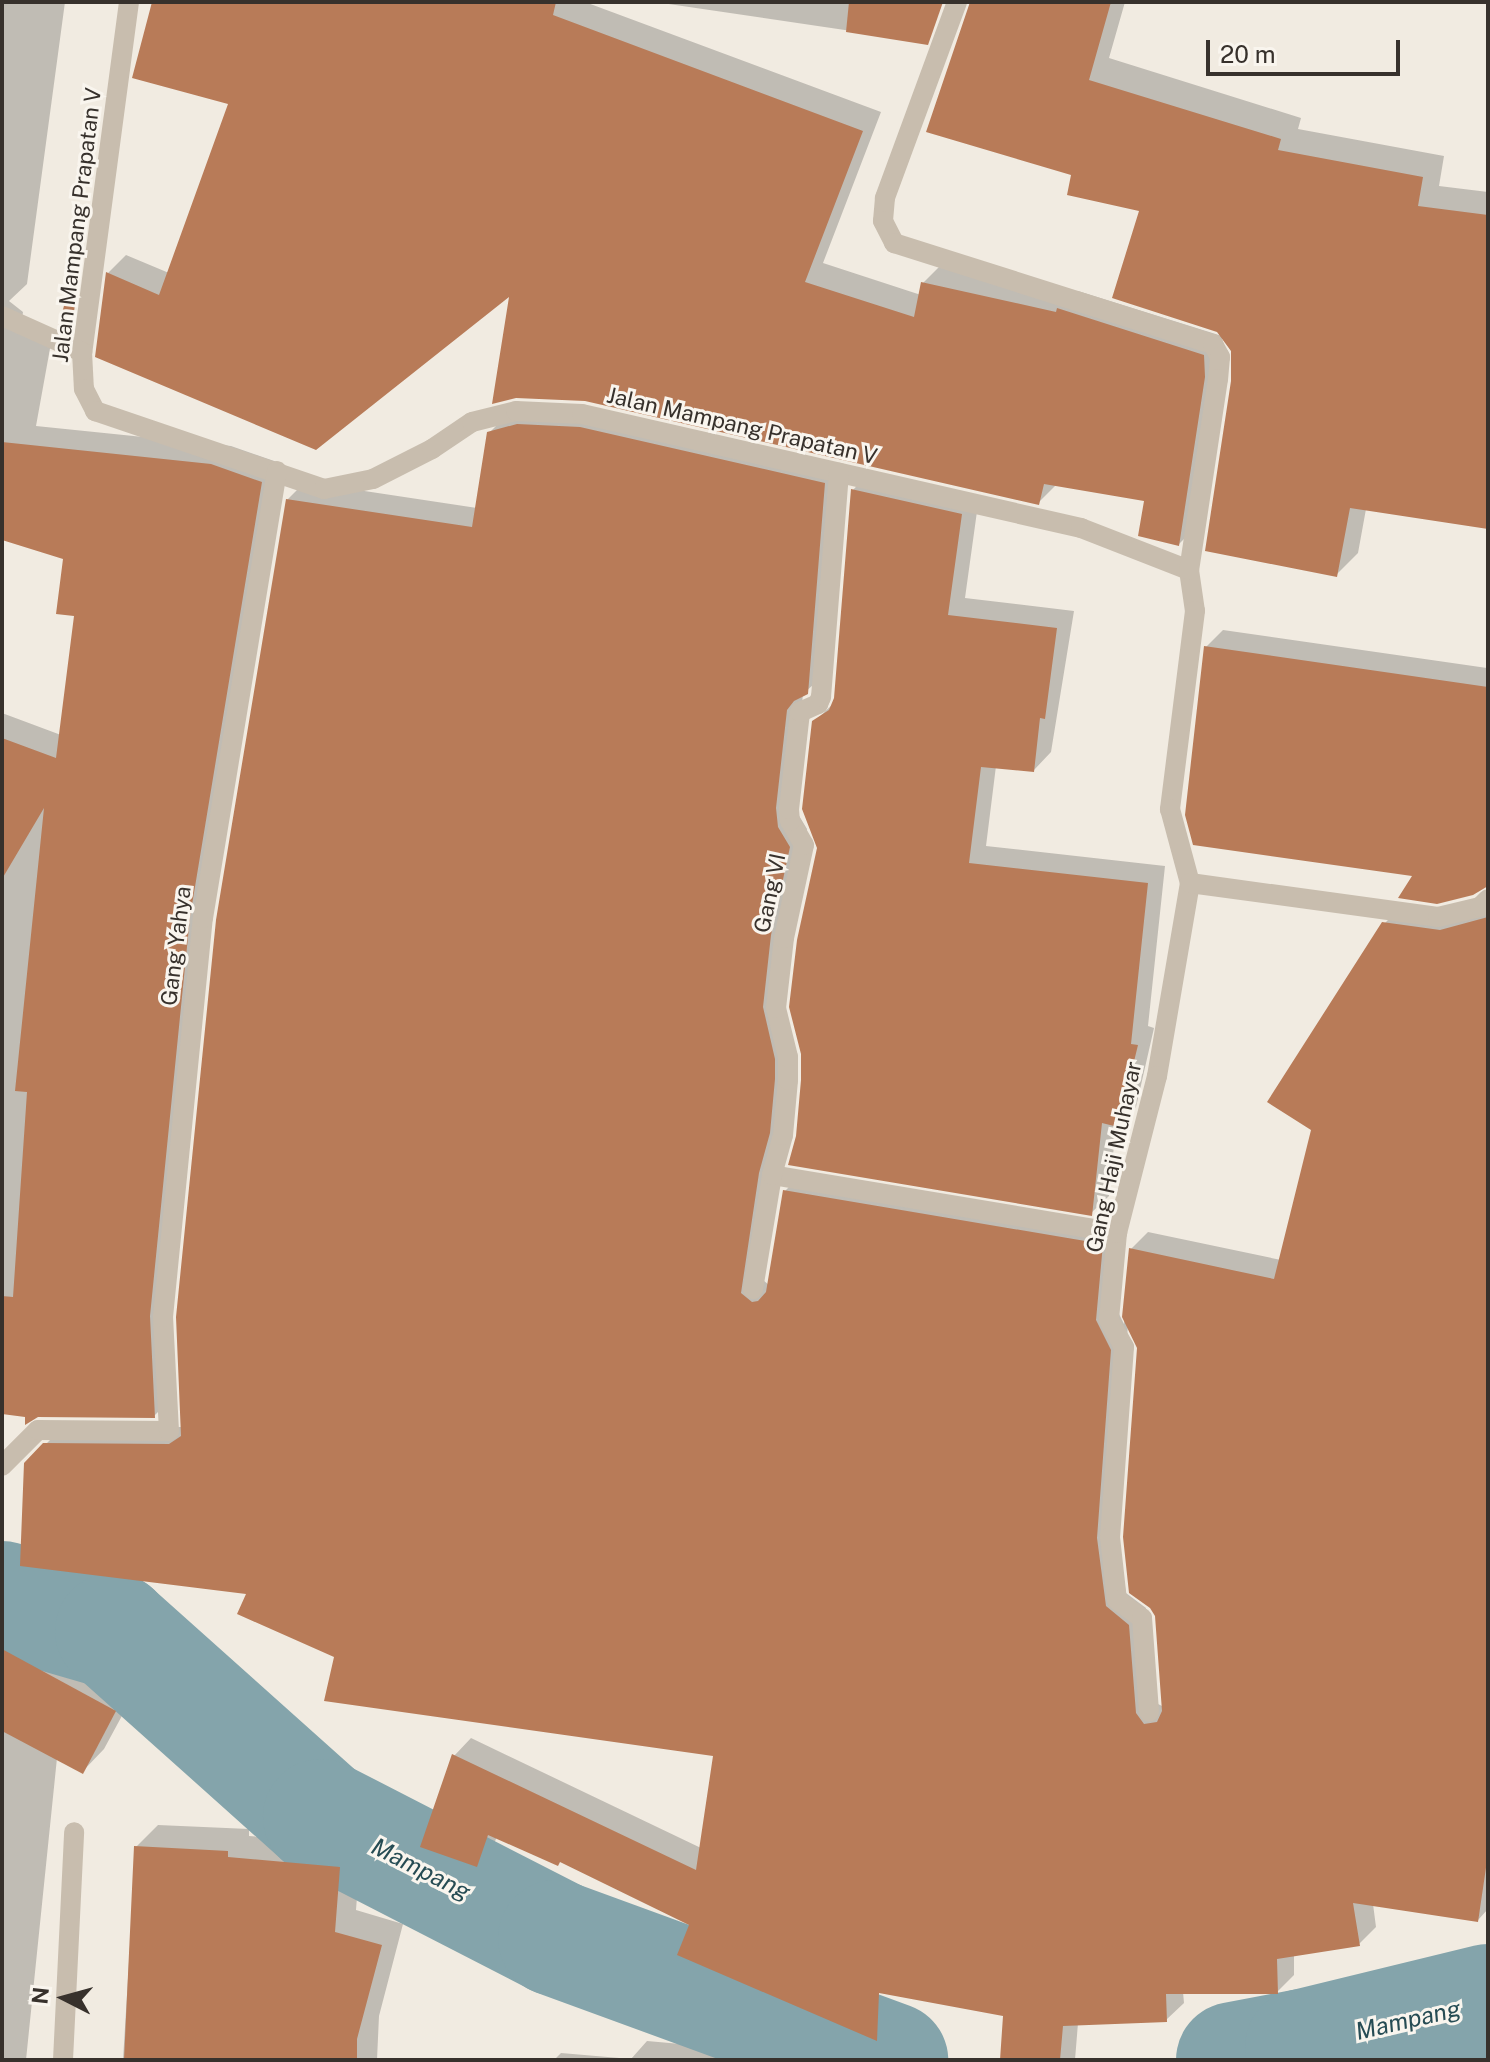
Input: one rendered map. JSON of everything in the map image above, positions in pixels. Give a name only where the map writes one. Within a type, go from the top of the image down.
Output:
[{"type":"street","name":"Jalan Mampang Prapatan V","points":[[129,2],[82,352],[84,389],[95,411],[324,489],[373,479],[432,449],[472,422],[516,411],[582,414],[1081,528],[1189,570]]},
{"type":"street","points":[[957,2],[885,198],[883,221],[894,243],[1213,344],[1220,357],[1189,570],[1195,611],[1170,809],[1190,883],[1438,917],[1480,907],[1488,899]]},
{"type":"street","points":[[2,316],[82,352]]},
{"type":"street","name":"Gang Yahya","points":[[2,1466],[38,1430],[169,1431],[163,1317],[203,918],[277,471]]},
{"type":"street","name":"Gang VI","points":[[753,1289],[772,1175],[783,1135],[788,1080],[788,1057],[776,1008],[804,845],[790,821],[789,809],[800,712],[818,704],[821,697],[839,473]]},
{"type":"street","name":"Gang Haji Muhayar","points":[[1149,1712],[1142,1618],[1117,1600],[1110,1537],[1124,1347],[1109,1320],[1117,1233],[1157,1076],[1190,883]]},
{"type":"street","points":[[772,1175],[1117,1233]]},
{"type":"street","points":[[63,2060],[74,1832]]},
{"type":"building","points":[[152,2],[556,2],[553,15],[863,131],[805,282],[914,317],[921,282],[1056,312],[1057,308],[1204,355],[1205,377],[1179,546],[1138,536],[1144,501],[1044,484],[1039,505],[585,401],[516,398],[492,404],[509,297],[316,450],[95,357],[106,272],[159,295],[228,104],[132,78]]},
{"type":"building","points":[[849,2],[943,2],[928,45],[846,32]]},
{"type":"building","points":[[970,2],[1111,2],[1089,80],[1281,139],[1278,150],[1423,177],[1418,206],[1488,215],[1488,529],[1350,508],[1337,577],[1205,551],[1231,381],[1231,351],[1217,332],[1112,298],[1139,211],[1067,195],[1071,175],[926,132]]},
{"type":"building","points":[[77,260],[81,262],[71,333],[58,327]]},
{"type":"building","points":[[517,424],[580,427],[825,483],[808,694],[794,701],[787,710],[776,808],[778,827],[790,847],[771,935],[763,1007],[775,1059],[775,1079],[770,1133],[759,1173],[741,1293],[752,1302],[758,1301],[766,1292],[783,1190],[1103,1244],[1096,1320],[1111,1350],[1097,1538],[1106,1606],[1129,1625],[1136,1713],[1144,1724],[1157,1722],[1162,1711],[1155,1616],[1150,1608],[1129,1593],[1123,1537],[1137,1348],[1122,1317],[1129,1248],[1274,1279],[1311,1130],[1267,1102],[1382,922],[1440,930],[1488,917],[1488,1854],[1478,1922],[1353,1903],[1360,1946],[1277,1959],[1278,1994],[1166,1994],[1167,2022],[1063,2026],[1060,2060],[1000,2060],[1003,2016],[879,1993],[877,2041],[677,1955],[689,1925],[560,1862],[558,1866],[488,1835],[477,1867],[420,1847],[452,1754],[696,1870],[713,1756],[324,1701],[334,1657],[237,1614],[246,1594],[20,1566],[24,1463],[43,1443],[169,1444],[181,1436],[176,1317],[216,920],[286,499],[472,527],[487,432]]},
{"type":"building","points":[[2,442],[211,464],[262,482],[190,917],[150,1316],[155,1418],[38,1417],[25,1425],[25,1417],[2,1414],[2,1296],[13,1297],[27,1092],[15,1091],[44,808],[2,879],[2,738],[56,758],[74,616],[56,614],[63,559],[2,540]]},
{"type":"building","points":[[851,489],[962,514],[948,615],[1057,628],[1045,719],[1040,718],[1034,772],[981,767],[969,863],[1148,883],[1131,1044],[1138,1045],[1118,1127],[1102,1123],[1092,1216],[788,1165],[796,1136],[801,1080],[801,1054],[789,1007],[797,940],[817,848],[802,809],[812,721],[829,710],[834,698]]},
{"type":"building","points":[[1204,646],[1488,687],[1488,886],[1473,895],[1437,904],[1398,898],[1412,876],[1193,845],[1185,815]]},
{"type":"building","points":[[2,1649],[116,1711],[83,1774],[2,1731]]},
{"type":"building","points":[[134,1846],[228,1851],[228,1857],[340,1867],[335,1932],[382,1945],[357,2039],[357,2060],[124,2060]]},
{"type":"waterway","name":"Mampang","points":[[2,1599],[113,1631],[321,1817],[556,1938],[890,2060]]},
{"type":"waterway","name":"Mampang","points":[[1234,2060],[1303,2047],[1488,2002]]}]
